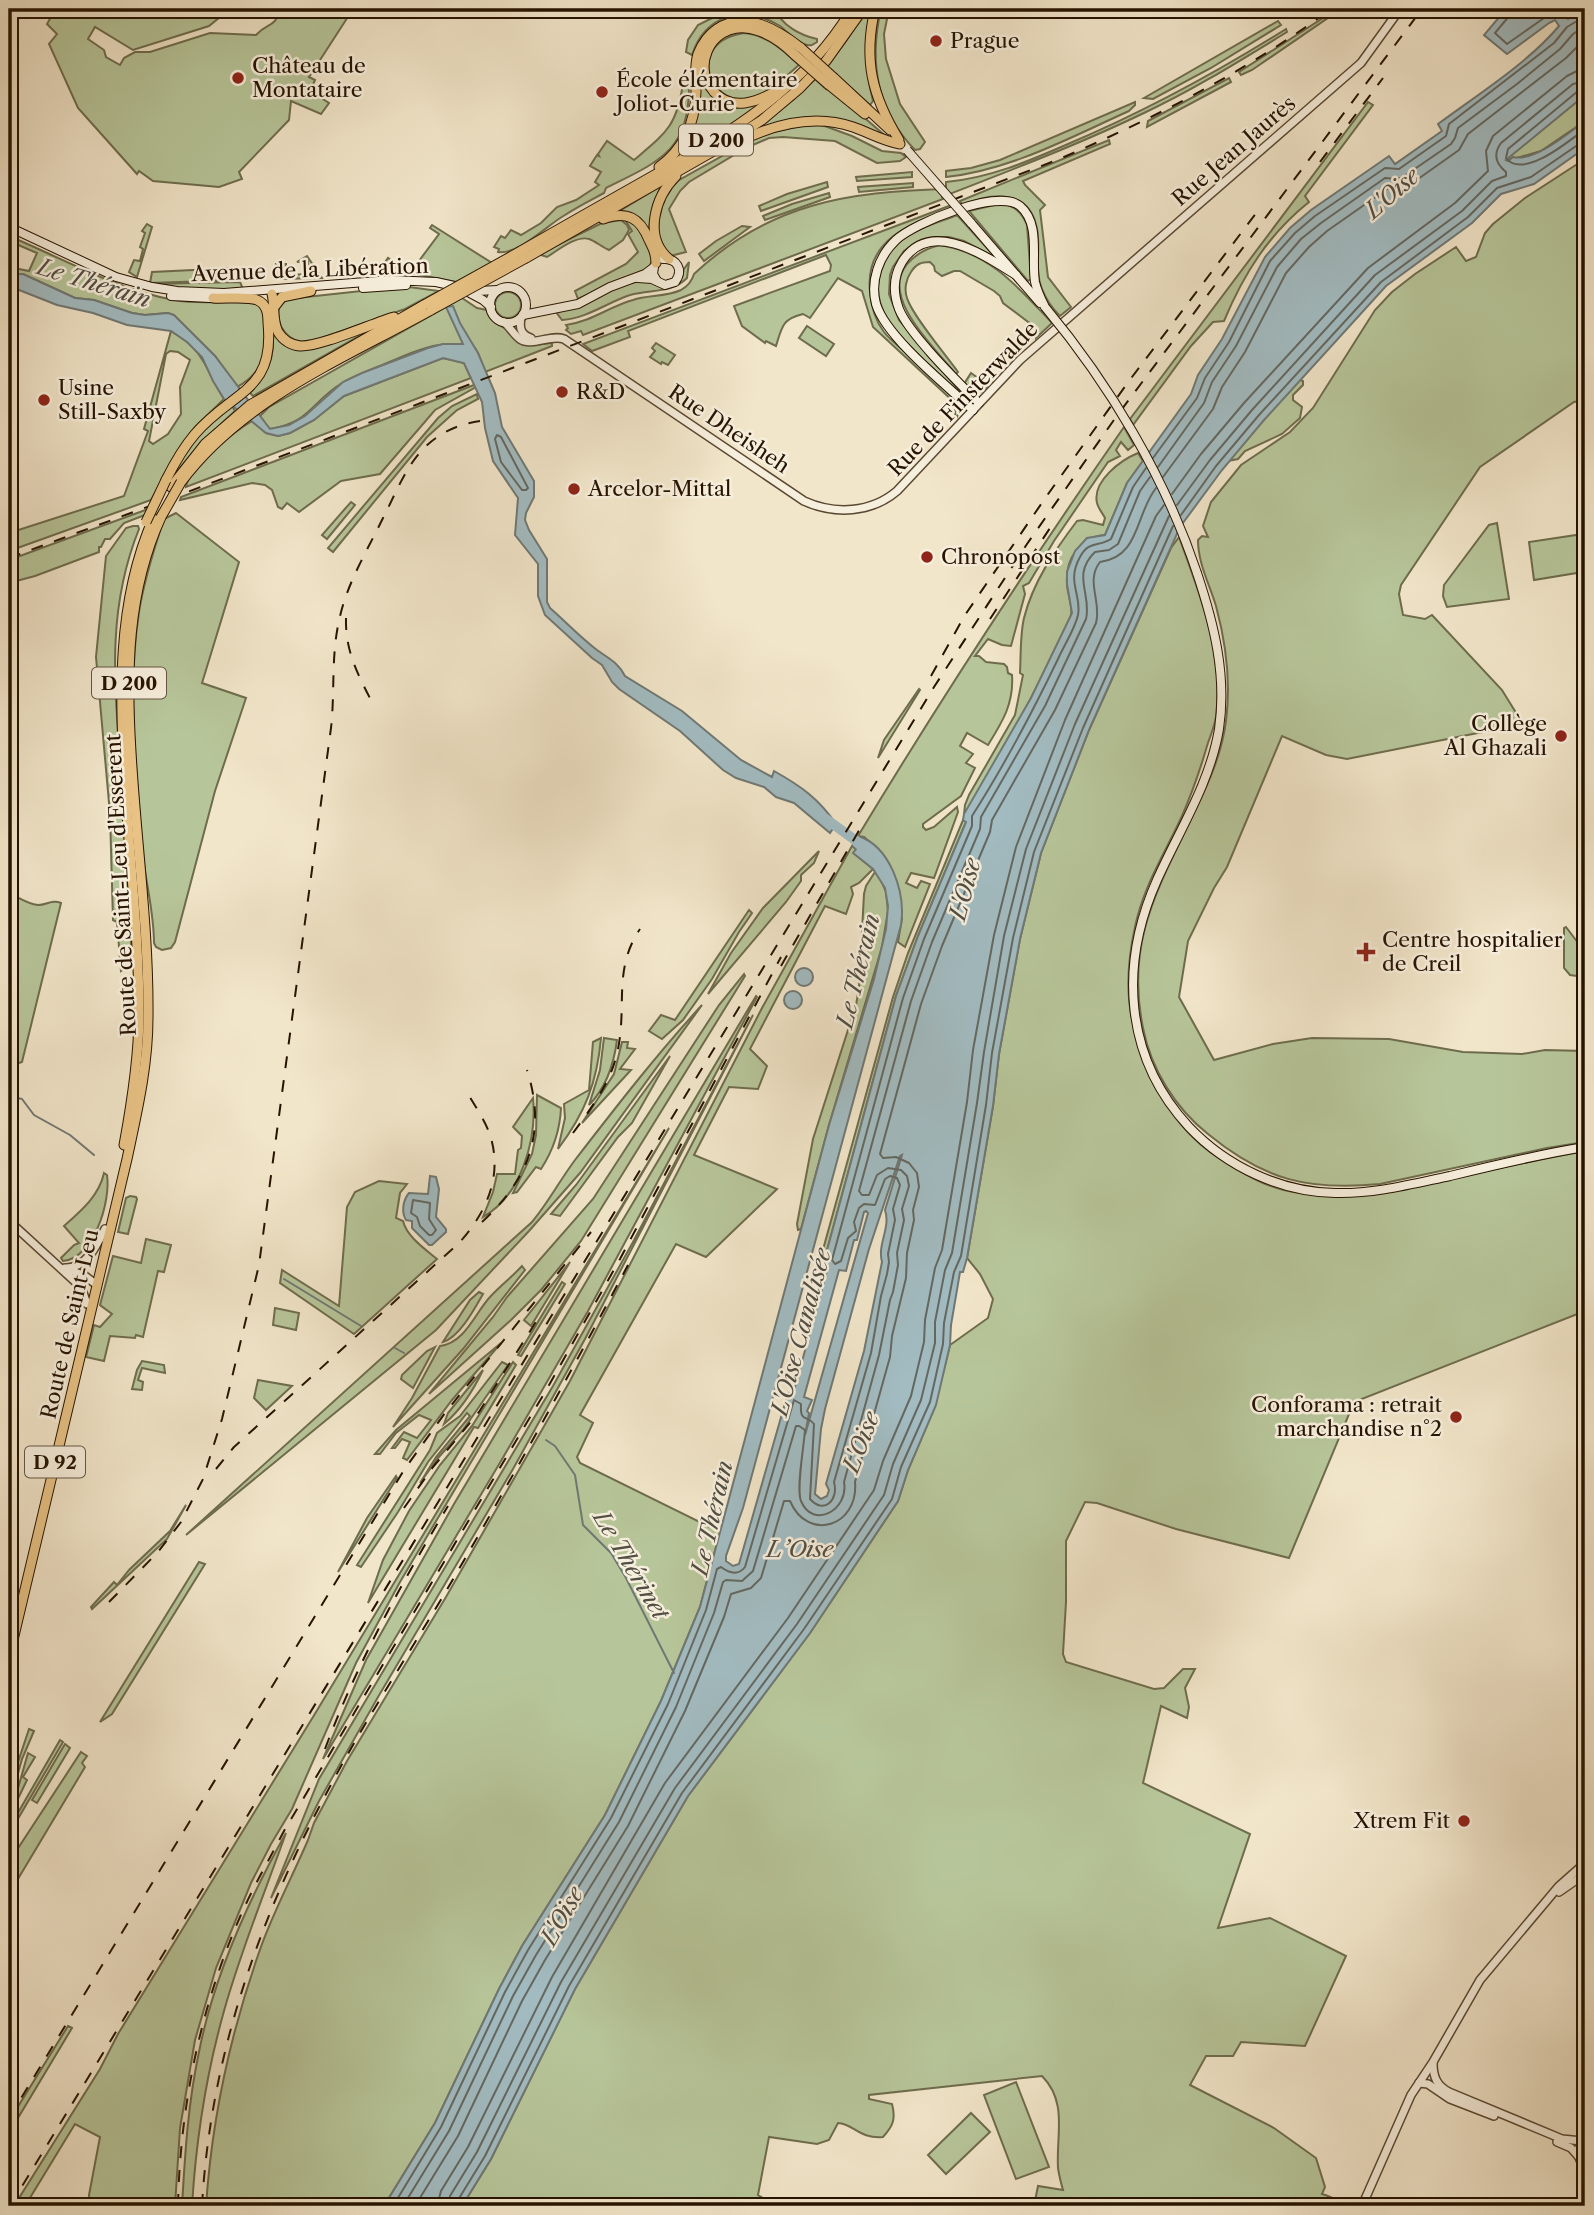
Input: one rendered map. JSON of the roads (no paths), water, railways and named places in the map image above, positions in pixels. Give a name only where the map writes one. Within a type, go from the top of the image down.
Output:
[{"type":"main road","name":"D 200","points":[[265,399],[523,254],[622,193],[731,131],[769,104],[800,75],[831,40],[852,9]]},
{"type":"main road","name":"D 200","points":[[523,254],[572,231],[685,168],[762,120],[805,83],[836,49],[863,9]]},
{"type":"main road","points":[[875,9],[870,37],[871,74],[879,101],[902,145]]},
{"type":"main road","points":[[622,193],[668,160],[685,140],[694,114],[697,58],[704,42],[715,30],[732,22],[755,22],[778,32],[902,145],[1045,307],[1090,367],[1133,435],[1167,499],[1196,573],[1212,624],[1220,664],[1222,700],[1219,730],[1210,764],[1147,905],[1136,940],[1133,969],[1133,1004],[1140,1040],[1150,1068],[1168,1101],[1197,1135],[1238,1165],[1277,1183],[1324,1192],[1357,1193],[1388,1189],[1585,1147]]},
{"type":"main road","points":[[798,51],[765,33],[748,28],[735,29],[723,33],[712,43],[706,54],[704,71],[716,94],[726,101],[740,104],[763,99],[800,75]]},
{"type":"main road","points":[[706,156],[768,129],[806,121],[854,127],[883,141],[902,145]]},
{"type":"main road","points":[[631,279],[649,278],[667,285],[677,279],[678,265],[660,251],[655,239],[655,218],[665,188],[685,168]]},
{"type":"main road","points":[[976,407],[895,336],[882,317],[875,299],[874,284],[878,267],[886,252],[899,238],[918,226],[979,203],[992,200],[1011,201],[1021,207],[1031,223],[1035,280],[1045,307]]},
{"type":"main road","points":[[572,231],[619,215],[640,223],[656,256],[653,274],[656,281]]},
{"type":"main road","name":"Avenue de la Libération","points":[[9,227],[145,288],[209,293],[408,280],[436,282],[477,291],[498,290]]},
{"type":"main road","name":"Avenue de la Libération","points":[[9,233],[100,276],[180,297],[213,298],[438,285],[473,294],[491,307]]},
{"type":"main road","points":[[976,407],[906,321],[896,298],[896,275],[902,261],[914,250],[927,243],[940,241],[965,246],[1016,275]]},
{"type":"main road","points":[[522,316],[526,307],[521,292],[513,287],[498,290],[492,298],[494,316],[504,322],[513,322],[522,316],[582,302],[648,272],[663,259],[668,259]]},
{"type":"main road","points":[[169,483],[191,438],[221,409],[250,387],[261,374],[269,355],[271,310],[282,297],[311,291]]},
{"type":"main road","points":[[272,294],[268,300],[279,334],[289,342],[302,346],[413,311]]},
{"type":"main road","points":[[213,298],[255,300],[271,310]]},
{"type":"main road","points":[[525,299],[536,306],[561,309]]},
{"type":"main road","name":"D 200","points":[[153,520],[169,483],[200,449],[233,422],[265,399],[413,311],[427,307]]},
{"type":"main road","name":"Route de Saint-Leu d'Esserent","points":[[119,1179],[133,1097],[139,1026],[121,687],[128,606],[141,551],[153,520],[203,455],[233,422]]},
{"type":"main road","name":"Route de Saint-Leu d'Esserent","points":[[119,1179],[144,1077],[148,1026],[147,974],[130,738],[130,649],[135,603],[153,520]]},
{"type":"main road","name":"Route de Saint-Leu","points":[[10,1635],[104,1228],[119,1179]]},
{"type":"main road","name":"Route de Saint-Leu","points":[[10,1635],[119,1179]]},
{"type":"main road","name":"D 92","points":[[9,1657],[10,1635]]},
{"type":"street","name":"Rue Jean Jaurès","points":[[1079,309],[1361,64],[1400,9]]},
{"type":"street","name":"Rue de Finsterwalde","points":[[867,507],[884,501],[897,491],[1017,363],[1079,309]]},
{"type":"street","points":[[522,316],[520,326],[523,333],[530,338],[539,339]]},
{"type":"street","name":"Rue Dheisheh","points":[[504,322],[522,340],[561,337],[804,501],[835,510],[867,507]]},
{"type":"street","points":[[9,1221],[75,1281],[84,1292],[87,1304]]},
{"type":"street","points":[[65,1268],[80,1265],[96,1246],[104,1228]]},
{"type":"street","points":[[52,1260],[93,1284]]},
{"type":"street","points":[[75,1281],[93,1284]]},
{"type":"street","points":[[1362,2206],[1409,2098],[1480,1980],[1562,1882],[1585,1863]]},
{"type":"street","points":[[1547,1900],[1585,1874]]},
{"type":"street","points":[[1433,2062],[1436,2081],[1449,2092],[1562,2139],[1584,2140]]},
{"type":"street","points":[[1419,2083],[1430,2085],[1444,2096],[1460,2103],[1569,2146],[1585,2165]]},
{"type":"street","points":[[1578,2156],[1578,2147],[1584,2140]]},
{"type":"water","points":[[1506,9],[1568,9],[1563,14],[1568,19],[1585,9],[1585,95],[1506,160],[1541,151],[1585,121],[1585,148],[1534,184],[1501,194],[1472,223],[1386,286],[1264,420],[1222,470],[1180,527],[1089,730],[1041,853],[1020,939],[967,1258],[963,1272],[960,1272],[950,1345],[936,1405],[908,1470],[898,1501],[810,1633],[688,1796],[575,1989],[491,2159],[462,2206],[384,2206],[435,2123],[522,1946],[605,1815],[661,1701],[700,1607],[829,1125],[874,979],[886,929],[888,906],[885,888],[873,869],[853,853],[856,849],[852,846],[858,836],[879,849],[887,860],[898,885],[901,925],[743,1508],[726,1556],[726,1561],[733,1566],[739,1564],[788,1393],[793,1394],[828,1267],[823,1265],[896,996],[966,822],[963,820],[964,814],[1031,698],[1072,613],[1067,572],[1075,551],[1087,538],[1105,535],[1127,483],[1191,394],[1198,375],[1222,339],[1265,257],[1290,228],[1311,210],[1389,156],[1395,164],[1442,131],[1438,124],[1517,66],[1559,26],[1555,20],[1549,23],[1507,54],[1484,35]],"holes":[[[902,1155],[885,1210],[882,1262],[864,1351],[826,1484],[829,1490],[827,1496],[821,1499],[815,1494],[825,1409],[869,1249]],[[866,1211],[868,1213],[805,1435],[809,1413],[807,1411],[812,1400],[804,1397],[839,1270],[846,1271],[854,1240],[857,1240]]]},
{"type":"water","points":[[9,274],[23,274],[75,298],[94,300],[132,313],[174,315],[215,356],[270,429],[289,425],[305,416],[343,382],[362,373],[428,348],[443,344],[463,344],[446,307],[453,306],[495,393],[502,427],[534,481],[534,497],[525,520],[547,559],[547,602],[550,608],[616,664],[625,676],[682,711],[741,760],[772,777],[774,771],[809,794],[836,824],[830,833],[794,803],[776,797],[764,787],[736,778],[723,770],[680,731],[619,689],[602,665],[545,615],[538,596],[538,564],[515,535],[518,498],[493,461],[482,402],[464,363],[443,358],[344,396],[314,420],[290,433],[278,436],[266,433],[224,399],[202,357],[171,331],[127,325],[93,313],[57,305],[9,286]]},
{"type":"water","points":[[800,968],[808,968],[813,977],[811,984],[800,986],[795,981],[795,973]]},
{"type":"water","points":[[789,991],[797,991],[802,1000],[800,1007],[789,1009],[784,1004],[784,996]]},
{"type":"water","points":[[430,1176],[436,1177],[439,1189],[436,1217],[446,1229],[432,1245],[412,1228],[412,1221],[406,1220],[403,1210],[409,1193],[428,1194]]},
{"type":"waterway","name":"Le Thérain","points":[[826,819],[865,850]]},
{"type":"waterway","name":"Le Thérinet","points":[[9,1096],[22,1099],[34,1115],[70,1135],[94,1155]]},
{"type":"waterway","name":"Le Thérinet","points":[[284,1279],[361,1326]]},
{"type":"waterway","name":"Le Thérinet","points":[[395,1348],[404,1353]]},
{"type":"waterway","name":"Le Thérinet","points":[[546,1440],[555,1446],[575,1475],[583,1525],[611,1553],[674,1673]]},
{"type":"railway","points":[[9,558],[1057,160],[1128,128],[1233,73],[1331,9]]},
{"type":"railway","points":[[10,2206],[934,687],[1027,544],[1116,417],[1422,9]]},
{"type":"railway","points":[[1320,162],[1383,78]]},
{"type":"railway","points":[[931,676],[965,615],[1046,497],[1129,381],[1257,212]]},
{"type":"railway","points":[[109,1602],[158,1552],[181,1522],[203,1479],[222,1419],[259,1265],[331,728],[335,647],[342,608],[364,556],[417,456],[442,434],[464,424],[480,421]]},
{"type":"railway","points":[[990,619],[1050,528]]},
{"type":"railway","points":[[346,618],[350,652],[373,704]]},
{"type":"railway","points":[[781,966],[861,827]]},
{"type":"railway","points":[[573,1133],[600,1093],[615,1061],[626,958],[640,929]]},
{"type":"railway","points":[[178,2206],[188,2095],[203,2022],[226,1951],[250,1895],[284,1831],[548,1387],[620,1259],[781,957]]},
{"type":"railway","points":[[482,1222],[512,1189],[530,1153],[535,1114],[527,1070]]},
{"type":"railway","points":[[216,1469],[234,1447],[459,1243],[478,1218],[490,1192],[495,1163],[487,1126],[465,1089]]},
{"type":"railway","points":[[9,2118],[404,1470],[445,1413],[591,1232]]},
{"type":"railway","points":[[202,2206],[215,2098],[227,2045],[259,1943],[301,1843],[339,1769],[490,1516],[628,1265]]},
{"type":"railway","points":[[404,1508],[433,1467],[479,1412],[539,1317]]},
{"type":"railway","points":[[325,1749],[381,1624],[448,1506]]},
{"type":"place","name":"Prague","points":[[936,41]]},
{"type":"place","name":"Château de Montataire","points":[[238,78]]},
{"type":"place","name":"École élémentaire Joliot-Curie","points":[[602,92]]},
{"type":"place","name":"R&D","points":[[562,392]]},
{"type":"place","name":"Usine Still-Saxby","points":[[44,400]]},
{"type":"place","name":"Arcelor-Mittal","points":[[574,489]]},
{"type":"place","name":"Chronopost","points":[[927,557]]},
{"type":"place","name":"Collège Al Ghazali","points":[[1561,736]]},
{"type":"place","name":"Centre hospitalier de Creil","points":[[1366,952]]},
{"type":"place","name":"Conforama : retrait marchandise n°2","points":[[1456,1417]]},
{"type":"place","name":"Xtrem Fit","points":[[1464,1821]]},
{"type":"water label","name":"L'Oise","points":[[1392,193]]},
{"type":"water label","name":"L'Oise","points":[[965,889]]},
{"type":"water label","name":"L'Oise Canalisée","points":[[801,1332]]},
{"type":"water label","name":"L'Oise","points":[[861,1442]]},
{"type":"water label","name":"L’Oise","points":[[800,1549]]},
{"type":"water label","name":"L'Oise","points":[[562,1916]]}]
